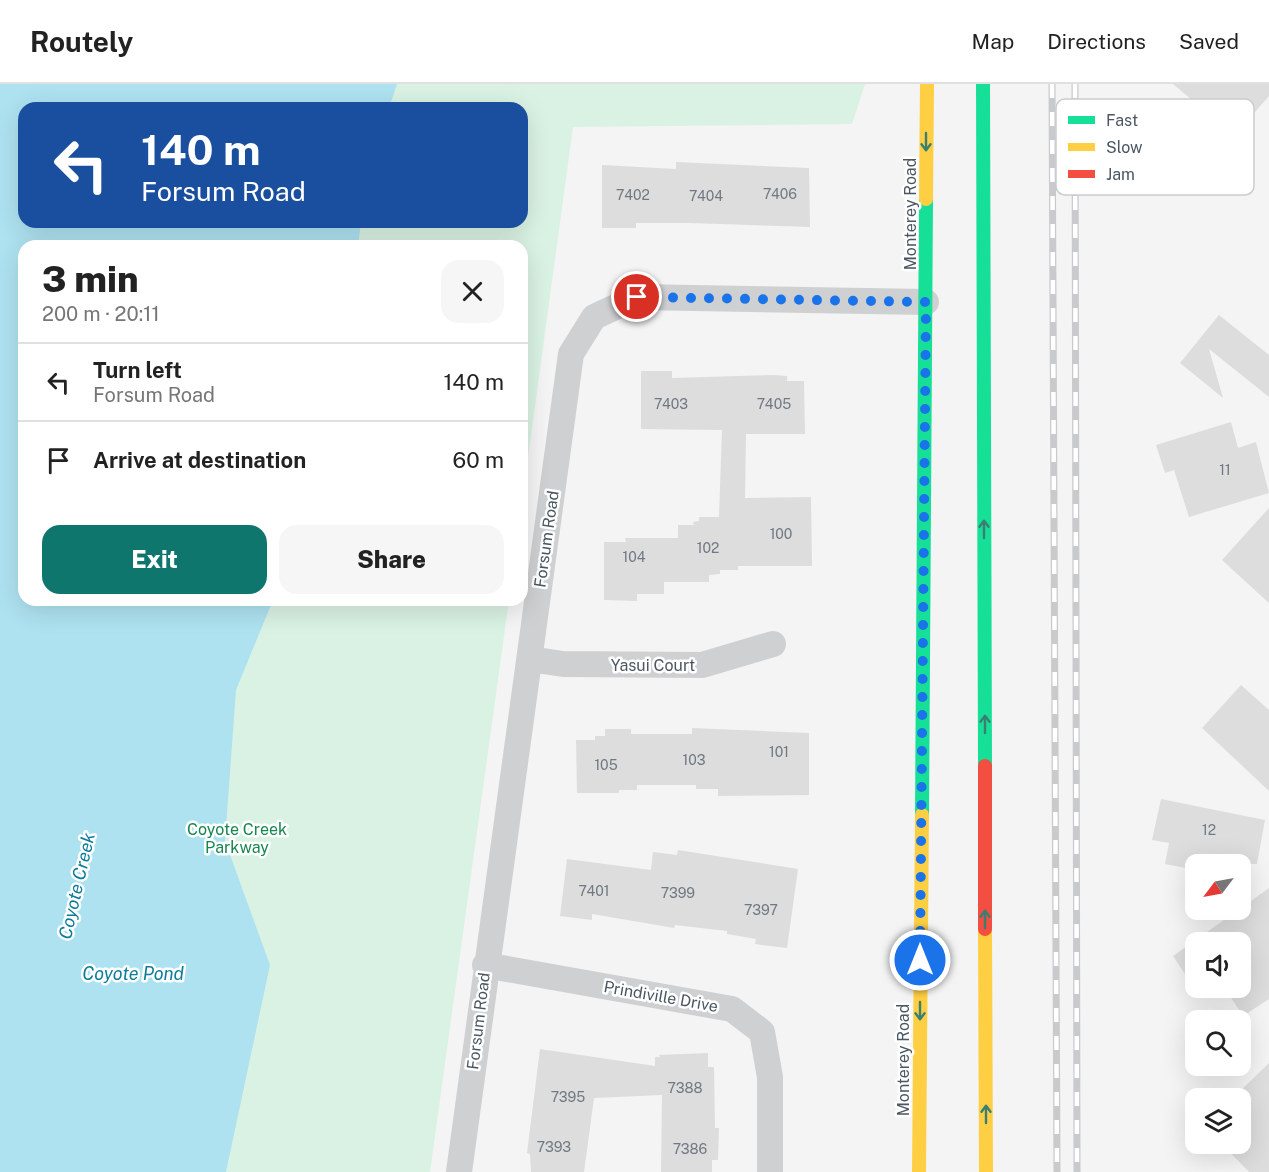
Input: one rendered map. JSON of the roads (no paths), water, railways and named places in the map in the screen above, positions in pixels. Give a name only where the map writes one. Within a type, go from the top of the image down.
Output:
[{"type":"main road","name":"Monterey Road","points":[[919,1172],[927,84]]},
{"type":"main road","points":[[983,84],[986,1172]]},
{"type":"street","name":"Forsum Road","points":[[459,1172],[485,965],[530,659],[571,354],[594,317],[637,297],[926,302]]},
{"type":"street","name":"Yasui Court","points":[[530,659],[563,664],[702,665],[773,644]]},
{"type":"street","name":"Prindiville Drive","points":[[485,965],[732,1009],[762,1032],[770,1077],[770,1172]]},
{"type":"water","name":"Coyote Pond","points":[[0,84],[397,84],[391,102],[18,102],[18,228],[360,228],[359,240],[18,240],[18,606],[271,606],[236,690],[225,841],[270,965],[226,1172],[0,1172]]},
{"type":"railway","points":[[1052,84],[1057,1172]]},
{"type":"railway","points":[[1075,84],[1075,99]]},
{"type":"railway","points":[[1075,195],[1077,1172]]},
{"type":"park label","name":"Coyote Creek Parkway","points":[[237,838]]},
{"type":"water label","name":"Coyote Creek","points":[[77,886]]}]
